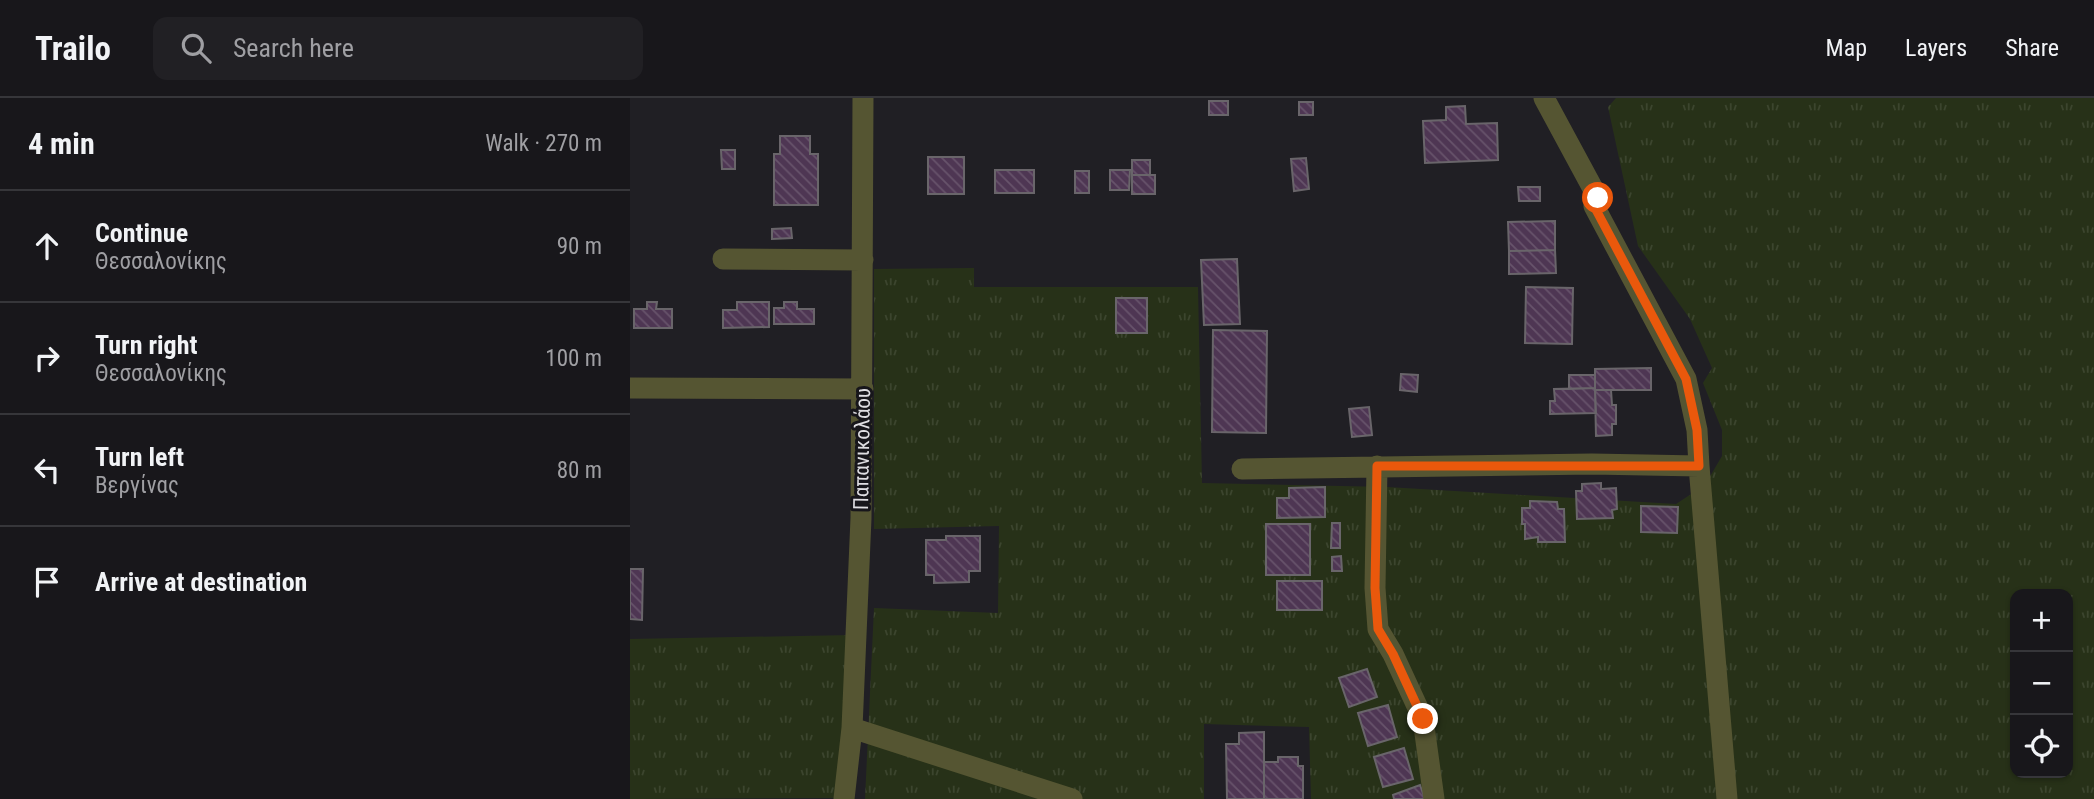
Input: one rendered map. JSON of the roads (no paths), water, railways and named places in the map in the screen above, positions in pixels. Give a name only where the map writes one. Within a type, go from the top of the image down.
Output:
[{"type":"street","name":"Παπανικολάου","points":[[844,799],[852,728],[861,518],[863,98]]},
{"type":"street","points":[[1544,98],[1598,198],[1594,206],[1686,379],[1697,430],[1727,799]]},
{"type":"street","points":[[723,259],[863,260]]},
{"type":"street","points":[[630,388],[863,389]]},
{"type":"street","points":[[1242,469],[1377,466],[1699,466]]},
{"type":"street","points":[[1377,466],[1375,588],[1378,629],[1393,654],[1423,719],[1434,799]]},
{"type":"street","points":[[852,728],[1072,799]]}]
